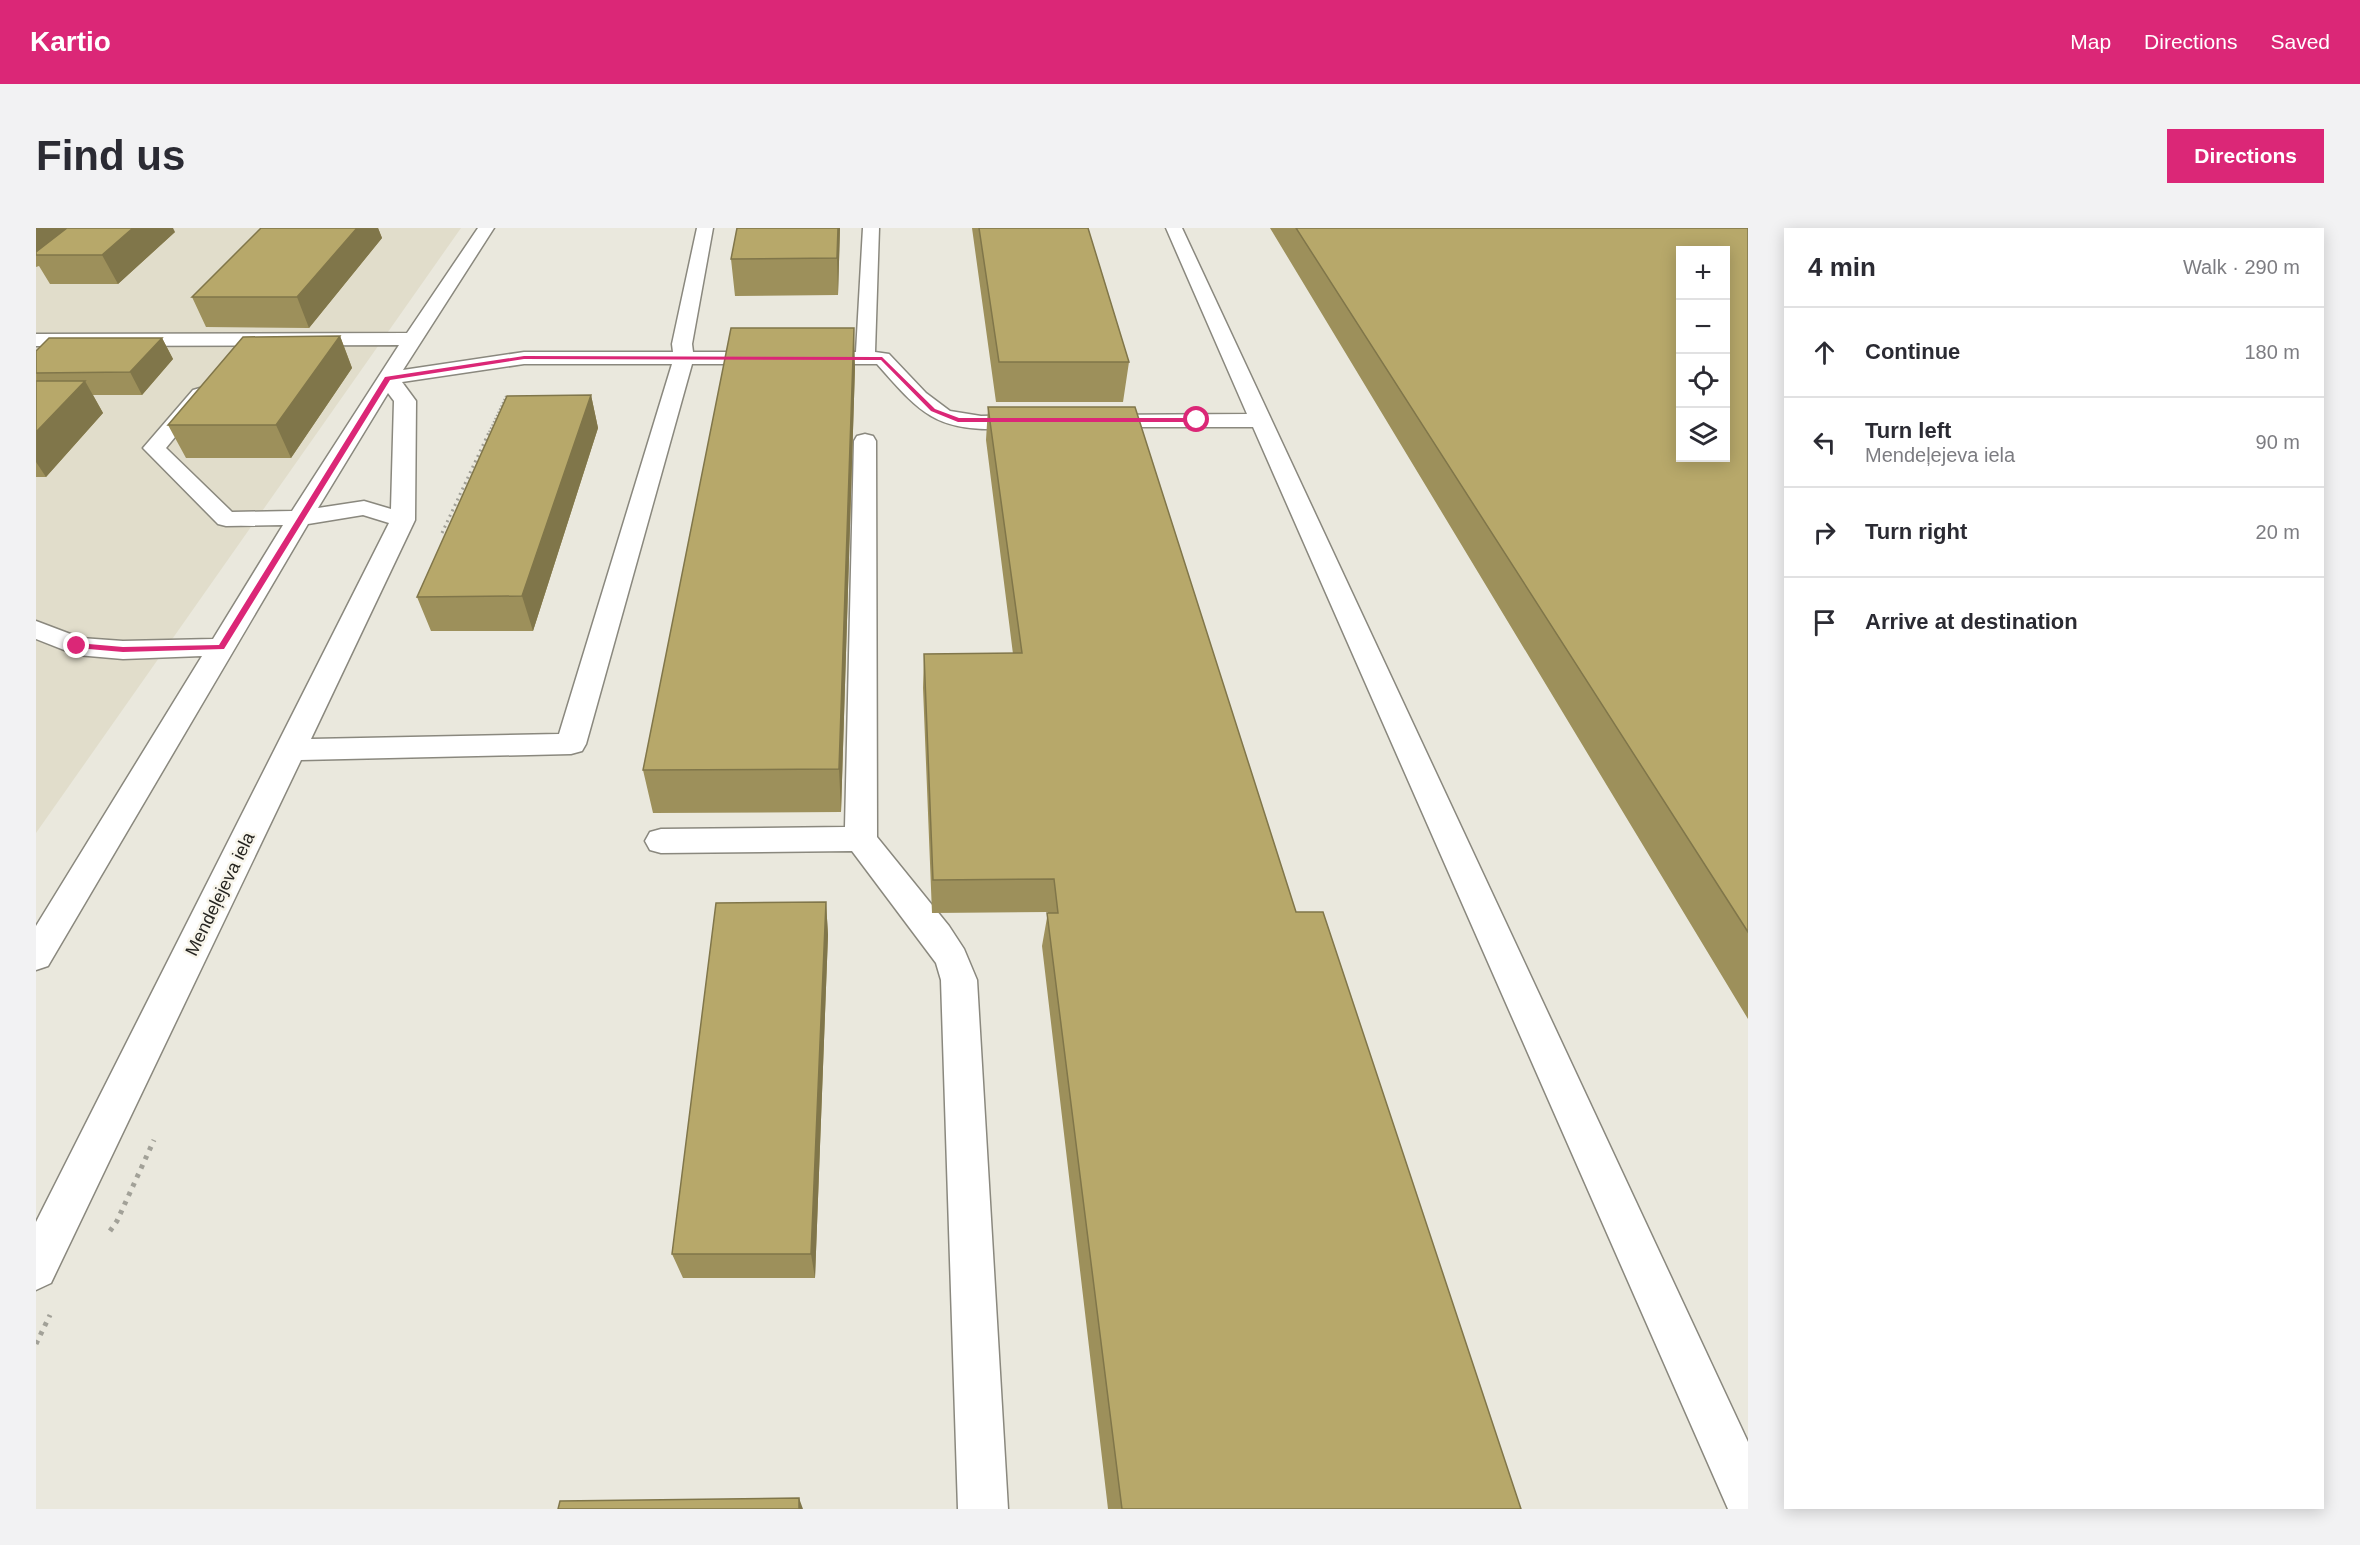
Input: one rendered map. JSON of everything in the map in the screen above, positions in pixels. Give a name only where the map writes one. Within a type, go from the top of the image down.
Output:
[{"type":"street","points":[[36,956],[299,518],[435,303],[486,228]]},
{"type":"street","points":[[291,750],[571,744],[684,358],[682,344],[705,228]]},
{"type":"street","points":[[866,358],[871,228]]},
{"type":"street","points":[[1174,228],[1748,1497]]},
{"type":"street","points":[[36,340],[413,339]]},
{"type":"street","points":[[388,378],[524,358],[882,358],[924,403],[945,416],[972,422],[1055,421]]},
{"type":"street","points":[[213,378],[154,448],[226,519],[299,518],[364,508],[403,520]]},
{"type":"street","name":"Mendeļejeva iela","points":[[36,1268],[403,520],[405,401],[388,378]]},
{"type":"street","points":[[1078,421],[1261,420]]},
{"type":"street","points":[[865,441],[861,838],[937,936],[952,959],[959,980],[984,1509]]},
{"type":"street","points":[[36,629],[77,646],[123,650],[222,647]]},
{"type":"street","points":[[661,841],[861,838]]},
{"type":"shaded area","points":[[36,228],[461,228],[36,833]]},
{"type":"building","points":[[67,228],[133,228],[102,255],[36,255],[36,252]]},
{"type":"building","points":[[261,228],[357,228],[297,297],[192,297]]},
{"type":"building","points":[[737,228],[838,228],[837,258],[731,259]]},
{"type":"building","points":[[979,228],[1088,228],[1129,362],[999,362]]},
{"type":"building","points":[[1296,228],[1748,228],[1748,932]]},
{"type":"building","points":[[731,328],[854,328],[839,769],[643,770]]},
{"type":"building","points":[[340,336],[276,425],[168,425],[243,337]]},
{"type":"building","points":[[49,338],[162,338],[130,372],[36,373],[36,351]]},
{"type":"building","points":[[36,381],[85,381],[36,432]]},
{"type":"building","points":[[591,395],[522,596],[417,597],[507,396]]},
{"type":"building","points":[[988,407],[1135,407],[1296,912],[1323,912],[1521,1509],[1122,1509],[1047,913],[1058,913],[1054,879],[933,880],[924,654],[1022,653]]},
{"type":"building","points":[[826,902],[811,1254],[672,1254],[716,903]]},
{"type":"building","points":[[799,1498],[799,1509],[558,1509],[560,1501]]},
{"type":"route","points":[[77,646],[123,650],[222,647],[299,518],[388,378],[524,358],[882,358],[924,403],[945,416],[958,420],[972,422],[1197,420]]}]
